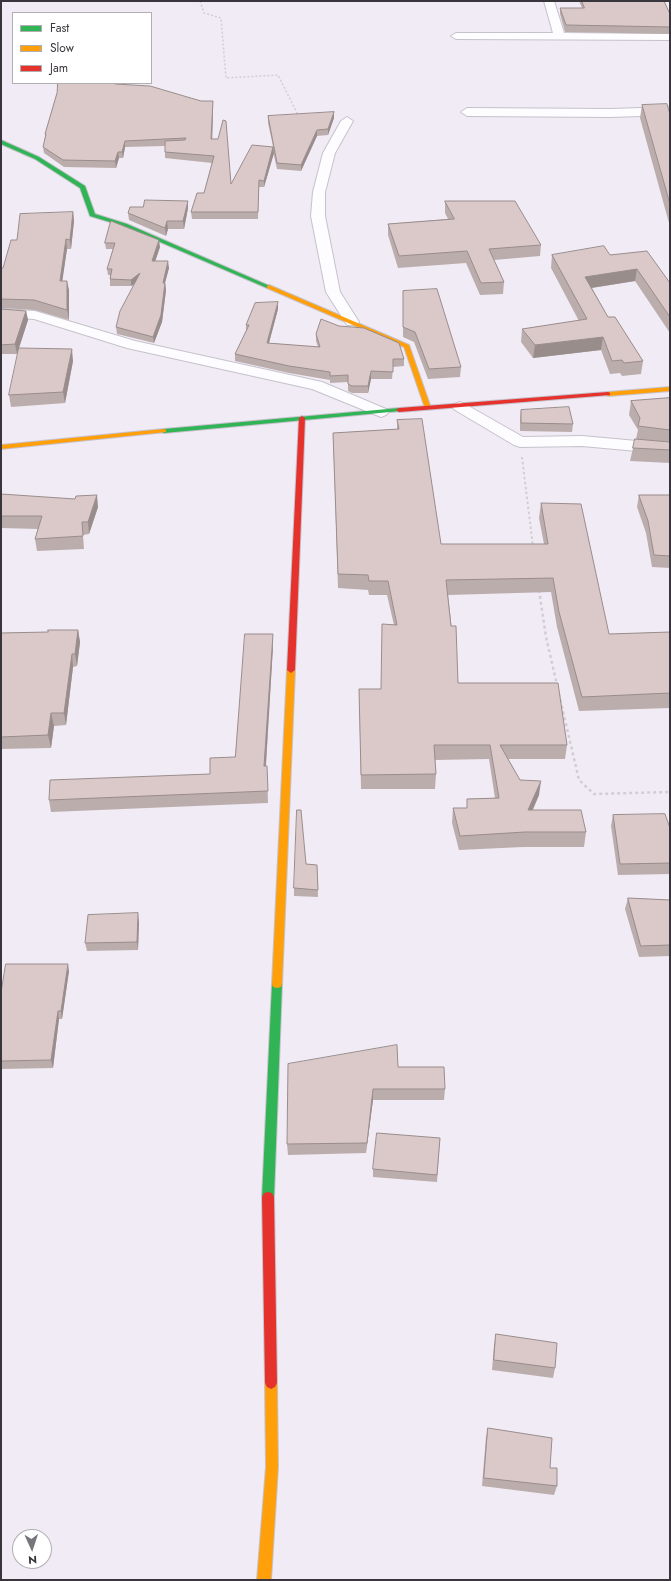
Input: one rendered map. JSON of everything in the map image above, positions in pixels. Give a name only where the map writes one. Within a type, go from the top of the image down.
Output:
[{"type":"street","points":[[549,1],[558,36]]},
{"type":"street","points":[[456,36],[670,37]]},
{"type":"street","points":[[467,112],[611,113],[670,111]]},
{"type":"street","points":[[347,120],[329,153],[319,192],[318,216],[333,292],[352,322]]},
{"type":"street","points":[[1,142],[37,158],[83,187],[92,215],[125,225],[407,346],[428,408]]},
{"type":"street","points":[[1,313],[35,315],[132,345],[316,385],[381,412]]},
{"type":"street","points":[[1,447],[302,418],[428,408],[460,407],[670,389]]},
{"type":"street","points":[[460,407],[520,442],[582,441],[670,449]]},
{"type":"street","points":[[264,1580],[272,1467],[268,1198],[302,418]]},
{"type":"path","points":[[200,1],[204,13],[221,18],[226,78],[278,75],[299,117]]},
{"type":"path","points":[[520,442],[533,549]]},
{"type":"path","points":[[539,586],[546,638],[578,780],[594,794],[670,792]]},
{"type":"building","points":[[582,1],[664,1],[670,14],[670,27],[566,25],[560,8],[584,8]]},
{"type":"building","points":[[58,84],[115,84],[150,86],[201,101],[213,101],[211,139],[218,139],[223,120],[226,121],[231,184],[252,145],[273,147],[264,181],[259,180],[258,212],[191,212],[197,193],[204,193],[214,156],[165,152],[165,141],[185,140],[186,138],[125,141],[122,152],[118,152],[115,161],[63,160],[43,147],[45,134],[57,93]]},
{"type":"building","points":[[667,104],[670,114],[670,204],[642,105]]},
{"type":"building","points":[[334,112],[328,129],[317,130],[301,165],[277,163],[268,116]]},
{"type":"building","points":[[145,200],[188,201],[183,221],[167,221],[165,228],[128,213],[130,207],[143,207]]},
{"type":"building","points":[[445,201],[515,201],[541,245],[489,249],[504,282],[481,283],[467,251],[399,256],[388,224],[454,219]]},
{"type":"building","points":[[73,212],[70,240],[66,239],[60,281],[67,281],[67,310],[34,300],[1,299],[1,268],[3,268],[11,240],[17,240],[20,214]]},
{"type":"building","points":[[111,221],[159,240],[152,261],[168,261],[163,283],[165,283],[161,315],[153,337],[116,327],[120,311],[140,273],[131,280],[110,279],[112,269],[107,269],[115,243],[105,243]]},
{"type":"building","points":[[604,246],[610,255],[647,251],[670,283],[670,317],[637,269],[585,277],[608,317],[615,317],[643,361],[624,363],[622,360],[612,361],[603,337],[535,345],[522,329],[587,319],[552,255]]},
{"type":"building","points":[[437,289],[461,367],[429,369],[415,332],[403,327],[403,291]]},
{"type":"building","points":[[278,302],[267,343],[320,347],[316,334],[321,319],[339,326],[364,328],[399,343],[404,359],[393,359],[393,372],[371,371],[368,386],[352,386],[348,384],[348,375],[330,376],[330,372],[289,366],[235,354],[249,325],[246,325],[255,303]]},
{"type":"building","points":[[1,309],[26,311],[15,344],[1,345]]},
{"type":"building","points":[[19,348],[72,349],[63,392],[9,395]]},
{"type":"building","points":[[670,398],[670,430],[638,426],[640,418],[631,401]]},
{"type":"building","points":[[569,407],[573,424],[521,423],[521,410]]},
{"type":"building","points":[[422,419],[441,544],[548,544],[541,503],[581,504],[609,634],[670,632],[670,693],[582,697],[559,612],[553,578],[446,580],[451,626],[456,626],[458,683],[558,683],[567,745],[500,745],[520,780],[541,781],[528,810],[581,810],[586,832],[525,832],[460,836],[453,808],[467,808],[467,799],[499,798],[490,745],[434,745],[436,774],[361,775],[359,689],[381,689],[382,624],[397,625],[388,581],[369,581],[368,575],[338,574],[333,433],[399,429],[397,420]]},
{"type":"building","points":[[635,439],[670,442],[670,450],[633,448]]},
{"type":"building","points":[[1,494],[75,499],[76,496],[97,495],[88,522],[82,522],[83,536],[35,539],[42,516],[1,516]]},
{"type":"building","points":[[639,495],[670,495],[670,556],[654,555],[648,521]]},
{"type":"building","points":[[48,630],[78,630],[75,654],[72,654],[64,713],[51,713],[48,735],[1,737],[1,633],[48,632]]},
{"type":"building","points":[[245,634],[273,634],[264,766],[267,766],[268,791],[49,800],[50,780],[210,774],[210,758],[235,757]]},
{"type":"building","points":[[297,810],[301,810],[306,864],[317,865],[318,890],[294,888]]},
{"type":"building","points":[[665,814],[670,828],[670,863],[620,864],[613,815]]},
{"type":"building","points":[[628,898],[670,900],[670,945],[641,946]]},
{"type":"building","points":[[138,913],[137,942],[85,943],[88,915]]},
{"type":"building","points":[[6,964],[68,964],[61,1011],[58,1011],[51,1060],[1,1061],[1,993]]},
{"type":"building","points":[[397,1045],[398,1067],[444,1067],[445,1089],[373,1089],[367,1143],[287,1144],[288,1064]]},
{"type":"building","points":[[377,1133],[440,1138],[437,1175],[373,1169]]},
{"type":"building","points":[[496,1334],[557,1343],[555,1368],[494,1360]]},
{"type":"building","points":[[488,1428],[552,1438],[550,1468],[557,1468],[557,1486],[484,1478]]},
{"type":"traffic: fast","points":[[1,142],[37,158],[83,187],[92,215],[125,225],[269,287]]},
{"type":"traffic: fast","points":[[164,431],[399,410]]},
{"type":"traffic: fast","points":[[268,1197],[277,984]]},
{"type":"traffic: slow","points":[[269,287],[407,346],[428,408]]},
{"type":"traffic: slow","points":[[608,394],[670,389]]},
{"type":"traffic: slow","points":[[1,447],[164,431]]},
{"type":"traffic: slow","points":[[277,984],[291,670]]},
{"type":"traffic: slow","points":[[264,1580],[272,1467],[271,1383]]},
{"type":"traffic: jam","points":[[399,410],[608,394]]},
{"type":"traffic: jam","points":[[291,670],[302,418]]},
{"type":"traffic: jam","points":[[268,1197],[271,1383]]}]
